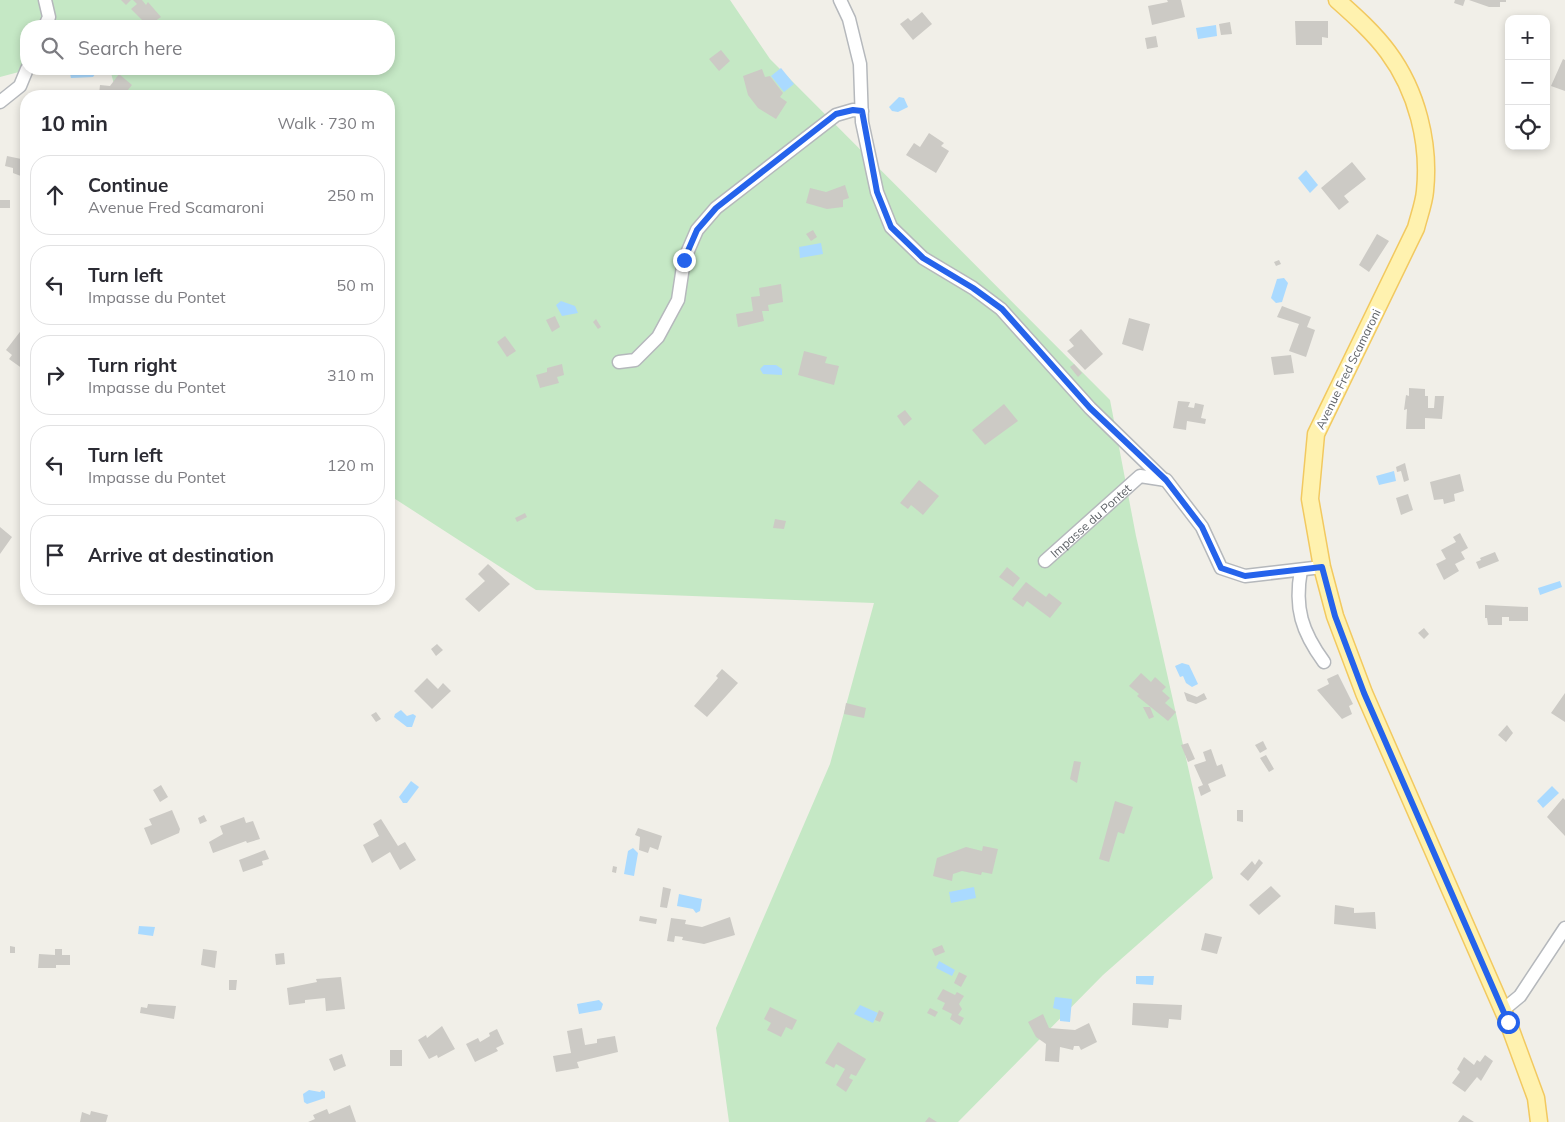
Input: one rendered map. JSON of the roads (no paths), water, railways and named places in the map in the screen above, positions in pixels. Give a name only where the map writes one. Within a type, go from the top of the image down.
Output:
[{"type":"main road","name":"Avenue Fred Scamaroni","points":[[1337,0],[1388,53],[1408,88],[1420,122],[1427,161],[1425,193],[1416,228],[1316,434],[1310,499],[1322,567],[1335,616],[1364,693],[1502,1010],[1536,1098],[1539,1122]]},
{"type":"street","points":[[45,0],[49,17],[48,20]]},
{"type":"street","points":[[840,0],[849,19],[860,64],[862,111],[877,192],[891,227],[923,258],[973,288],[1002,309],[1090,408],[1164,480],[1202,527],[1221,568],[1245,576],[1322,567]]},
{"type":"street","points":[[0,102],[20,86],[25,75]]},
{"type":"street","points":[[619,362],[635,360],[658,337],[678,300],[684,260],[697,230],[716,208],[836,114],[853,110],[862,111]]},
{"type":"street","name":"Impasse du Pontet","points":[[1045,561],[1140,476],[1164,480]]},
{"type":"street","points":[[1301,570],[1298,588],[1300,618],[1314,648],[1324,662]]},
{"type":"street","points":[[1502,1010],[1520,996],[1565,928]]},
{"type":"water","points":[[1216,25],[1217,36],[1198,39],[1196,28]]},
{"type":"water","points":[[781,68],[794,84],[784,92],[771,76]]},
{"type":"water","points":[[70,75],[94,75],[93,77],[71,78]]},
{"type":"water","points":[[899,97],[904,98],[908,107],[898,112],[892,111],[889,107]]},
{"type":"water","points":[[1306,170],[1318,185],[1310,193],[1298,178]]},
{"type":"water","points":[[821,243],[823,254],[800,258],[799,247]]},
{"type":"water","points":[[1284,278],[1288,283],[1282,302],[1276,303],[1271,298],[1277,279]]},
{"type":"water","points":[[561,301],[575,306],[578,313],[562,316],[556,305]]},
{"type":"water","points":[[764,365],[776,365],[782,369],[782,375],[763,374],[760,369]]},
{"type":"water","points":[[1394,471],[1396,481],[1379,485],[1376,476]]},
{"type":"water","points":[[1560,581],[1562,587],[1540,595],[1538,588]]},
{"type":"water","points":[[1182,663],[1189,665],[1198,684],[1192,687],[1186,683],[1183,676],[1180,677],[1175,666]]},
{"type":"water","points":[[401,710],[407,716],[413,714],[416,716],[412,727],[407,727],[394,717]]},
{"type":"water","points":[[411,781],[419,787],[407,803],[403,803],[399,797]]},
{"type":"water","points":[[1552,786],[1559,793],[1543,808],[1537,801]]},
{"type":"water","points":[[633,848],[638,853],[634,876],[624,874],[628,851]]},
{"type":"water","points":[[974,887],[976,898],[951,903],[949,892]]},
{"type":"water","points":[[679,894],[702,899],[700,911],[696,913],[693,909],[677,906]]},
{"type":"water","points":[[139,926],[155,927],[153,936],[138,934]]},
{"type":"water","points":[[939,961],[955,970],[952,976],[936,968]]},
{"type":"water","points":[[1136,976],[1154,976],[1153,985],[1136,984]]},
{"type":"water","points":[[1055,997],[1072,999],[1070,1022],[1060,1021],[1060,1010],[1053,1008]]},
{"type":"water","points":[[599,1000],[603,1004],[601,1010],[579,1014],[577,1004]]},
{"type":"water","points":[[860,1005],[878,1013],[873,1023],[854,1014]]},
{"type":"water","points":[[309,1090],[320,1092],[322,1090],[325,1092],[325,1098],[307,1104],[304,1102],[303,1094]]}]
